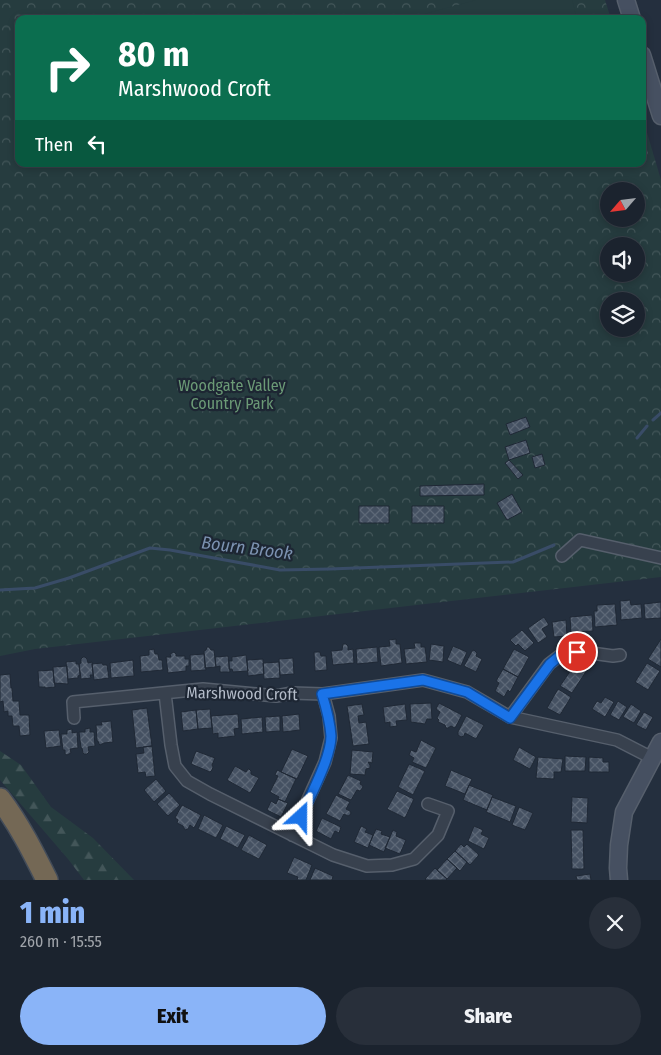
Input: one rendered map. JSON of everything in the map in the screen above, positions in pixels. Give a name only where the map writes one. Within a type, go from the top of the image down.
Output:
[{"type":"highway","points":[[0,799],[26,839],[48,880]]},
{"type":"street","points":[[626,0],[631,15]]},
{"type":"street","points":[[646,68],[661,116]]},
{"type":"street","points":[[562,556],[580,540],[661,558]]},
{"type":"street","points":[[510,718],[550,664],[562,654],[577,652],[620,655]]},
{"type":"street","name":"Marshwood Croft","points":[[74,718],[73,702],[203,689],[276,696],[322,694],[423,680],[467,692],[510,718],[617,740],[652,758]]},
{"type":"street","points":[[165,693],[175,766],[187,781],[333,854],[367,866],[392,866],[414,859],[438,835],[448,810],[428,804]]},
{"type":"street","points":[[292,835],[325,762],[331,738],[329,716],[322,694]]},
{"type":"street","points":[[619,880],[619,845],[624,812],[661,742]]},
{"type":"green space","name":"Woodgate Valley Country Park","points":[[0,0],[605,0],[610,15],[15,15],[15,167],[646,167],[646,129],[661,180],[661,577],[35,649],[0,656]]},
{"type":"green space","points":[[476,0],[572,0],[576,15],[421,15]]},
{"type":"green space","points":[[0,751],[21,765],[51,807],[93,838],[134,880],[84,880],[0,780]]},
{"type":"building","points":[[526,417],[530,427],[510,435],[506,424]]},
{"type":"building","points":[[526,440],[530,453],[509,460],[505,447]]},
{"type":"building","points":[[542,454],[545,465],[535,468],[532,457]]},
{"type":"building","points":[[509,460],[523,475],[518,479],[505,463]]},
{"type":"building","points":[[484,484],[484,495],[420,496],[420,486]]},
{"type":"building","points":[[512,494],[522,512],[507,520],[497,503]]},
{"type":"building","points":[[359,506],[389,506],[389,523],[359,523]]},
{"type":"building","points":[[412,506],[444,506],[444,523],[412,523]]},
{"type":"building","points":[[630,600],[631,605],[641,604],[642,618],[621,620],[620,601]]},
{"type":"building","points":[[661,602],[661,618],[645,619],[644,604]]},
{"type":"building","points":[[615,604],[617,625],[595,627],[594,611],[597,611],[597,605]]},
{"type":"building","points":[[592,615],[593,631],[571,632],[570,617]]},
{"type":"building","points":[[544,617],[549,625],[542,629],[547,637],[538,643],[528,628]]},
{"type":"building","points":[[566,620],[567,636],[554,637],[552,622]]},
{"type":"building","points":[[522,630],[534,643],[525,651],[518,644],[516,646],[510,640]]},
{"type":"building","points":[[396,639],[396,644],[400,644],[402,663],[381,666],[379,647],[390,646],[389,640]]},
{"type":"building","points":[[661,639],[661,667],[648,659]]},
{"type":"building","points":[[414,643],[421,643],[421,647],[425,647],[427,662],[406,664],[404,649],[415,648]]},
{"type":"building","points":[[343,644],[348,646],[348,650],[353,649],[354,663],[333,665],[331,651],[342,650]]},
{"type":"building","points":[[431,644],[444,646],[443,662],[429,660]]},
{"type":"building","points":[[453,646],[467,652],[461,666],[447,660]]},
{"type":"building","points":[[207,647],[214,650],[216,667],[205,668],[204,651]]},
{"type":"building","points":[[377,647],[378,662],[357,664],[356,649]]},
{"type":"building","points":[[154,649],[155,654],[158,654],[159,660],[162,660],[163,670],[141,672],[140,656],[149,655],[149,650]]},
{"type":"building","points":[[514,649],[529,657],[518,677],[503,669]]},
{"type":"building","points":[[474,650],[477,653],[476,656],[482,659],[476,672],[464,666]]},
{"type":"building","points":[[174,652],[176,656],[185,656],[185,659],[189,659],[189,666],[186,666],[186,671],[168,673],[166,657],[171,657],[170,654]]},
{"type":"building","points":[[314,652],[320,652],[321,656],[326,656],[327,670],[315,671]]},
{"type":"building","points":[[204,654],[206,670],[191,671],[190,655]]},
{"type":"building","points":[[246,655],[248,671],[233,672],[232,669],[229,669],[229,661],[232,661],[232,657]]},
{"type":"building","points":[[228,656],[230,672],[220,672],[220,666],[216,667],[215,657]]},
{"type":"building","points":[[83,657],[87,659],[88,663],[92,662],[93,675],[90,675],[91,678],[81,679],[79,664]]},
{"type":"building","points":[[293,658],[294,674],[280,675],[279,659]]},
{"type":"building","points":[[263,659],[264,674],[248,676],[247,660]]},
{"type":"building","points":[[133,660],[134,676],[111,678],[110,663]]},
{"type":"building","points":[[76,661],[76,664],[79,664],[80,675],[78,678],[68,679],[66,662]]},
{"type":"building","points":[[279,662],[280,678],[264,679],[263,663]]},
{"type":"building","points":[[102,663],[107,665],[109,678],[94,680],[92,664]]},
{"type":"building","points":[[647,663],[660,671],[648,690],[635,682]]},
{"type":"building","points":[[578,665],[587,670],[572,693],[560,686],[571,670],[574,672]]},
{"type":"building","points":[[67,666],[68,684],[54,683],[53,667]]},
{"type":"building","points":[[503,669],[518,677],[510,692],[508,690],[504,697],[495,691],[499,683],[496,681]]},
{"type":"building","points":[[53,670],[55,687],[39,687],[38,671]]},
{"type":"building","points":[[10,674],[13,701],[19,701],[20,715],[29,715],[30,735],[20,736],[19,726],[13,726],[12,716],[8,716],[8,711],[4,712],[3,701],[0,702],[0,675]]},
{"type":"building","points":[[558,689],[571,697],[560,715],[547,708]]},
{"type":"building","points":[[605,697],[614,702],[605,717],[592,709],[597,701],[601,703]]},
{"type":"building","points":[[618,701],[627,707],[619,720],[610,715]]},
{"type":"building","points":[[431,703],[432,719],[427,719],[425,724],[411,722],[410,704]]},
{"type":"building","points":[[439,703],[462,715],[455,728],[451,726],[446,728],[445,725],[438,722],[437,718],[440,712],[436,709]]},
{"type":"building","points":[[362,704],[364,715],[358,716],[359,723],[366,722],[369,744],[353,746],[347,706]]},
{"type":"building","points":[[405,704],[407,720],[396,721],[397,726],[390,727],[390,722],[385,723],[383,707]]},
{"type":"building","points":[[631,704],[641,711],[634,723],[623,717]]},
{"type":"building","points":[[147,708],[152,746],[136,748],[132,710]]},
{"type":"building","points":[[210,709],[212,728],[198,729],[196,710]]},
{"type":"building","points":[[196,710],[198,729],[183,731],[181,712]]},
{"type":"building","points":[[644,712],[653,717],[646,730],[636,725]]},
{"type":"building","points":[[238,714],[239,728],[234,729],[235,736],[218,738],[218,733],[213,734],[211,716]]},
{"type":"building","points":[[299,714],[300,730],[283,732],[282,716]]},
{"type":"building","points":[[280,716],[280,731],[266,732],[265,717]]},
{"type":"building","points":[[466,716],[484,725],[476,739],[465,733],[461,737],[458,735]]},
{"type":"building","points":[[262,717],[263,732],[242,734],[241,719]]},
{"type":"building","points":[[111,721],[113,742],[100,745],[97,741],[96,725],[102,725],[101,722]]},
{"type":"building","points":[[90,728],[90,732],[94,732],[95,746],[88,747],[89,752],[84,754],[81,748],[79,732],[85,732],[85,729]]},
{"type":"building","points":[[72,729],[72,733],[77,732],[78,748],[70,749],[71,753],[67,755],[65,750],[63,750],[61,734],[67,734],[67,730]]},
{"type":"building","points":[[59,730],[61,746],[46,748],[44,731]]},
{"type":"building","points":[[421,740],[436,748],[426,768],[412,762],[414,758],[409,755],[411,750],[416,752]]},
{"type":"building","points":[[152,746],[155,776],[146,777],[145,772],[138,773],[136,754],[144,753],[143,747]]},
{"type":"building","points":[[519,747],[536,757],[530,769],[513,760]]},
{"type":"building","points":[[292,749],[308,756],[297,779],[281,772]]},
{"type":"building","points":[[352,750],[373,752],[372,763],[368,762],[370,768],[366,769],[365,775],[350,774]]},
{"type":"building","points":[[196,751],[215,758],[210,772],[191,764]]},
{"type":"building","points":[[565,756],[586,757],[585,771],[565,771]]},
{"type":"building","points":[[538,757],[563,759],[561,772],[554,772],[554,779],[536,778]]},
{"type":"building","points":[[589,757],[603,758],[603,762],[609,762],[609,772],[589,772]]},
{"type":"building","points":[[409,764],[425,771],[413,795],[398,787]]},
{"type":"building","points":[[235,766],[246,772],[249,769],[251,774],[259,778],[250,793],[227,780]]},
{"type":"building","points":[[277,770],[296,779],[285,802],[270,792],[278,776],[275,775]]},
{"type":"building","points":[[451,770],[472,779],[465,794],[445,786]]},
{"type":"building","points":[[348,775],[361,781],[360,784],[363,787],[360,791],[357,790],[351,800],[338,794]]},
{"type":"building","points":[[156,779],[166,791],[154,802],[144,790]]},
{"type":"building","points":[[469,785],[493,795],[487,810],[463,800]]},
{"type":"building","points":[[397,791],[414,799],[405,818],[387,809]]},
{"type":"building","points":[[169,793],[180,805],[168,816],[157,804]]},
{"type":"building","points":[[336,795],[350,802],[346,809],[350,811],[350,815],[344,814],[340,821],[326,814]]},
{"type":"building","points":[[492,797],[516,806],[510,822],[486,812]]},
{"type":"building","points":[[572,797],[588,798],[587,823],[571,822]]},
{"type":"building","points":[[278,799],[288,803],[281,817],[267,810],[271,801],[276,804]]},
{"type":"building","points":[[182,805],[201,815],[194,828],[190,825],[185,830],[183,826],[177,823],[178,820],[175,818]]},
{"type":"building","points":[[519,807],[533,813],[525,830],[512,825]]},
{"type":"building","points":[[204,815],[223,825],[216,838],[198,829]]},
{"type":"building","points":[[322,818],[341,827],[339,833],[335,831],[331,839],[316,831]]},
{"type":"building","points":[[226,826],[245,835],[238,848],[220,839]]},
{"type":"building","points":[[361,826],[367,829],[365,832],[373,835],[368,848],[354,842]]},
{"type":"building","points":[[474,826],[483,830],[481,834],[489,838],[484,849],[468,841]]},
{"type":"building","points":[[376,829],[382,831],[381,834],[390,837],[384,852],[369,845]]},
{"type":"building","points":[[393,830],[397,832],[396,836],[406,840],[400,854],[385,848]]},
{"type":"building","points":[[571,830],[583,830],[584,869],[572,869]]},
{"type":"building","points":[[249,835],[267,845],[259,859],[241,850]]},
{"type":"building","points":[[461,844],[464,847],[467,844],[479,855],[470,865],[455,851]]},
{"type":"building","points":[[455,851],[467,862],[460,871],[447,859]]},
{"type":"building","points":[[294,857],[312,865],[306,880],[297,880],[298,877],[287,873]]},
{"type":"building","points":[[447,859],[457,868],[447,879],[437,870]]},
{"type":"building","points":[[315,868],[333,876],[332,880],[310,880]]},
{"type":"building","points":[[435,868],[447,879],[446,880],[425,879]]},
{"type":"building","points":[[590,874],[591,880],[577,880],[576,876]]},
{"type":"waterway","points":[[653,420],[661,413]]},
{"type":"waterway","points":[[637,438],[647,426]]},
{"type":"waterway","name":"Bourn Brook","points":[[0,590],[35,588],[69,578],[150,548],[280,570],[513,562],[554,545]]},
{"type":"route","points":[[301,817],[325,762],[331,738],[329,716],[322,694],[423,680],[467,692],[510,718],[550,664],[562,654],[577,652]]}]
